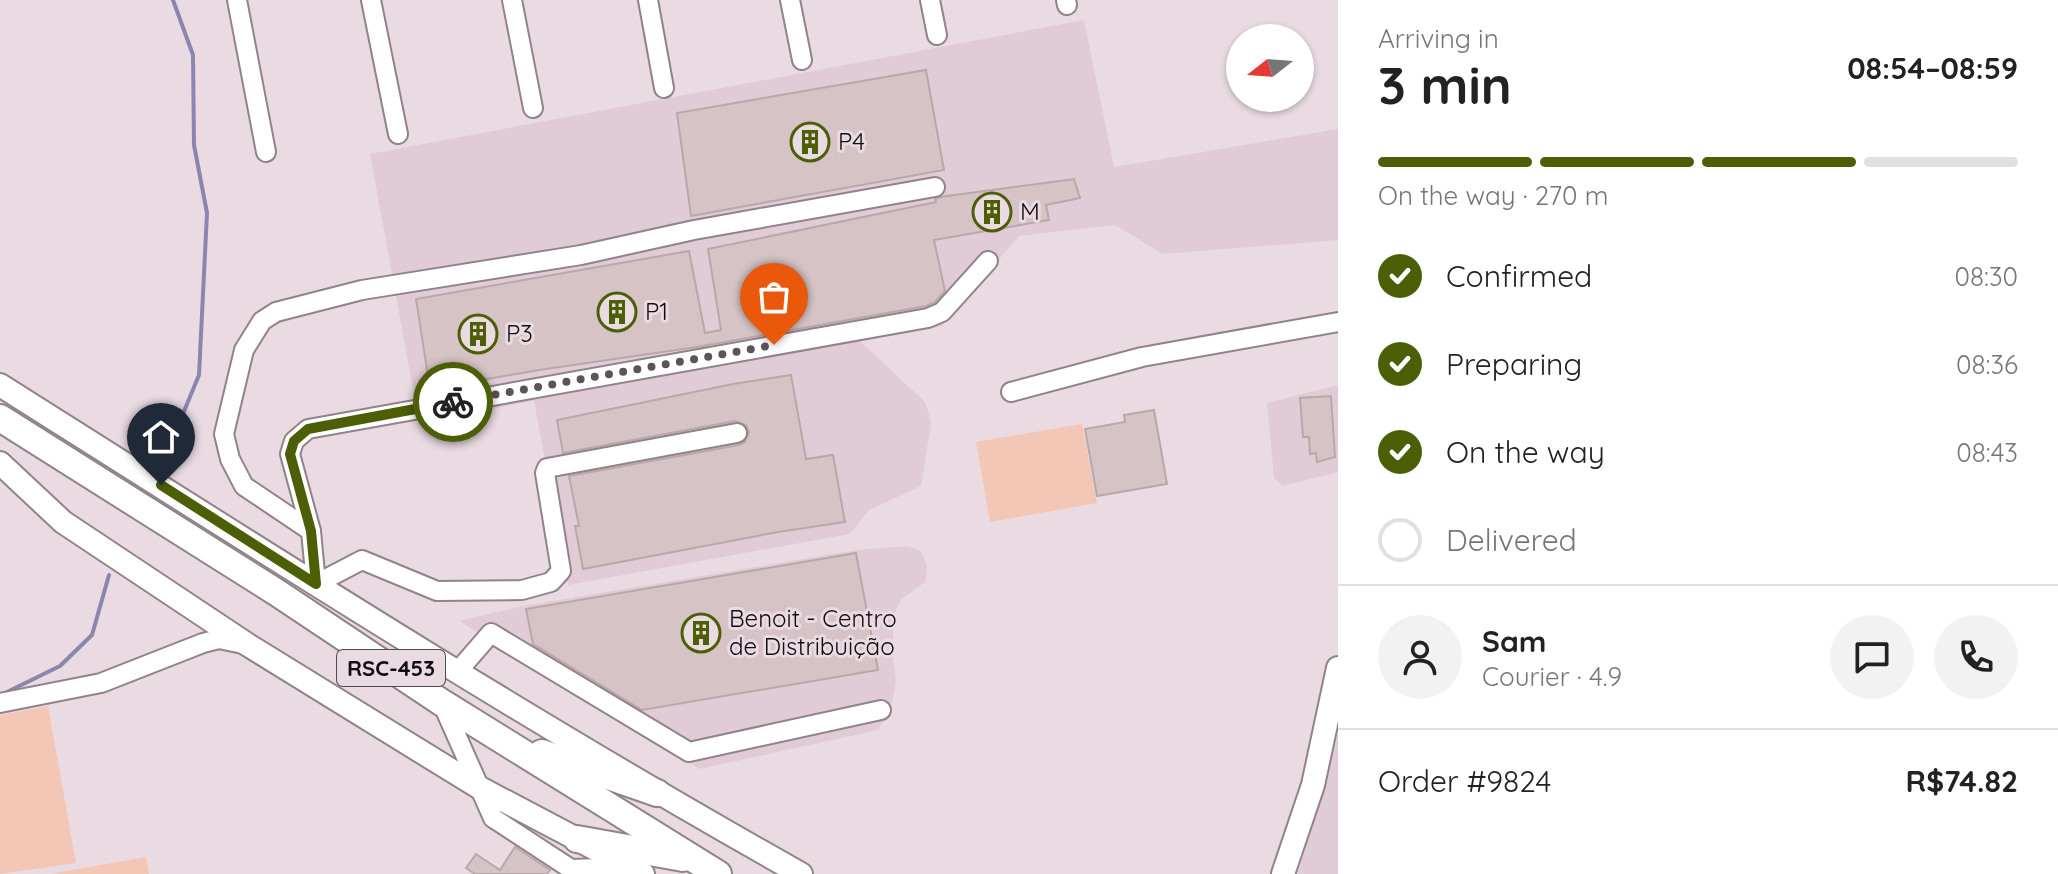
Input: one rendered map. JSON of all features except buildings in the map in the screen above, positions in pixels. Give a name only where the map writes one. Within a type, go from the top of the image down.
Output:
[{"type":"highway","name":"RSC-453","points":[[0,418],[276,592],[441,702],[707,867]]},
{"type":"highway","name":"RSC-453","points":[[508,743],[657,793]]},
{"type":"highway","points":[[577,839],[707,867]]},
{"type":"main road","points":[[0,385],[657,793],[801,874]]},
{"type":"main road","points":[[0,463],[63,522]]},
{"type":"main road","points":[[0,485],[63,522],[248,645],[480,788],[636,870]]},
{"type":"main road","points":[[1283,874],[1313,785],[1337,681]]},
{"type":"street","points":[[237,0],[266,152]]},
{"type":"street","points":[[371,0],[398,134]]},
{"type":"street","points":[[512,0],[533,108]]},
{"type":"street","points":[[648,0],[664,88]]},
{"type":"street","points":[[790,0],[802,60]]},
{"type":"street","points":[[930,0],[937,35]]},
{"type":"street","points":[[311,531],[244,486],[230,459],[224,434],[244,350],[262,321],[276,312],[362,290],[569,257],[694,230],[935,187]]},
{"type":"street","points":[[737,433],[547,468],[545,473],[561,571],[551,582],[522,590],[437,591],[362,560],[316,584],[311,531],[290,454],[294,441],[308,429],[928,318],[942,312],[988,261]]},
{"type":"street","points":[[1011,392],[1142,357],[1338,322]]},
{"type":"street","points":[[458,671],[491,633],[689,752],[881,710]]},
{"type":"street","points":[[0,703],[101,683],[219,639],[248,645]]},
{"type":"street","points":[[441,702],[493,818],[571,869],[636,870]]},
{"type":"shaded area","points":[[1084,20],[1114,167],[1338,129],[1338,240],[1163,254],[1115,225],[1019,236],[942,326],[860,341],[926,403],[931,423],[921,486],[869,510],[850,534],[568,585],[534,401],[419,422],[370,154]]},
{"type":"shaded area","points":[[1338,385],[1338,472],[1283,486],[1274,478],[1267,403]]},
{"type":"shaded area","points":[[1082,424],[1097,503],[990,522],[976,442]]},
{"type":"shaded area","name":"Benoit - Centro de Distribuição","points":[[908,546],[921,551],[927,566],[925,582],[902,599],[894,614],[892,654],[896,679],[888,716],[878,730],[700,769],[459,621],[523,606],[856,550]]},
{"type":"shaded area","points":[[48,706],[76,863],[0,874],[0,715]]},
{"type":"shaded area","points":[[1338,734],[1338,874],[1298,874]]},
{"type":"shaded area","points":[[146,857],[149,874],[50,874]]},
{"type":"waterway","points":[[163,462],[199,375],[207,213],[194,145],[193,55],[173,0]]},
{"type":"waterway","points":[[5,693],[60,666],[92,635],[109,575]]},
{"type":"way so far","points":[[453,402],[774,345]]},
{"type":"place","name":"P4","points":[[810,142]]},
{"type":"place","name":"M","points":[[992,212]]},
{"type":"place","name":"P1","points":[[617,312]]},
{"type":"place","name":"P3","points":[[478,334]]},
{"type":"place","name":"Benoit - Centro de Distribuição","points":[[701,633]]},
{"type":"route","points":[[161,485],[316,584],[311,531],[290,454],[294,441],[308,429],[453,402]]}]
